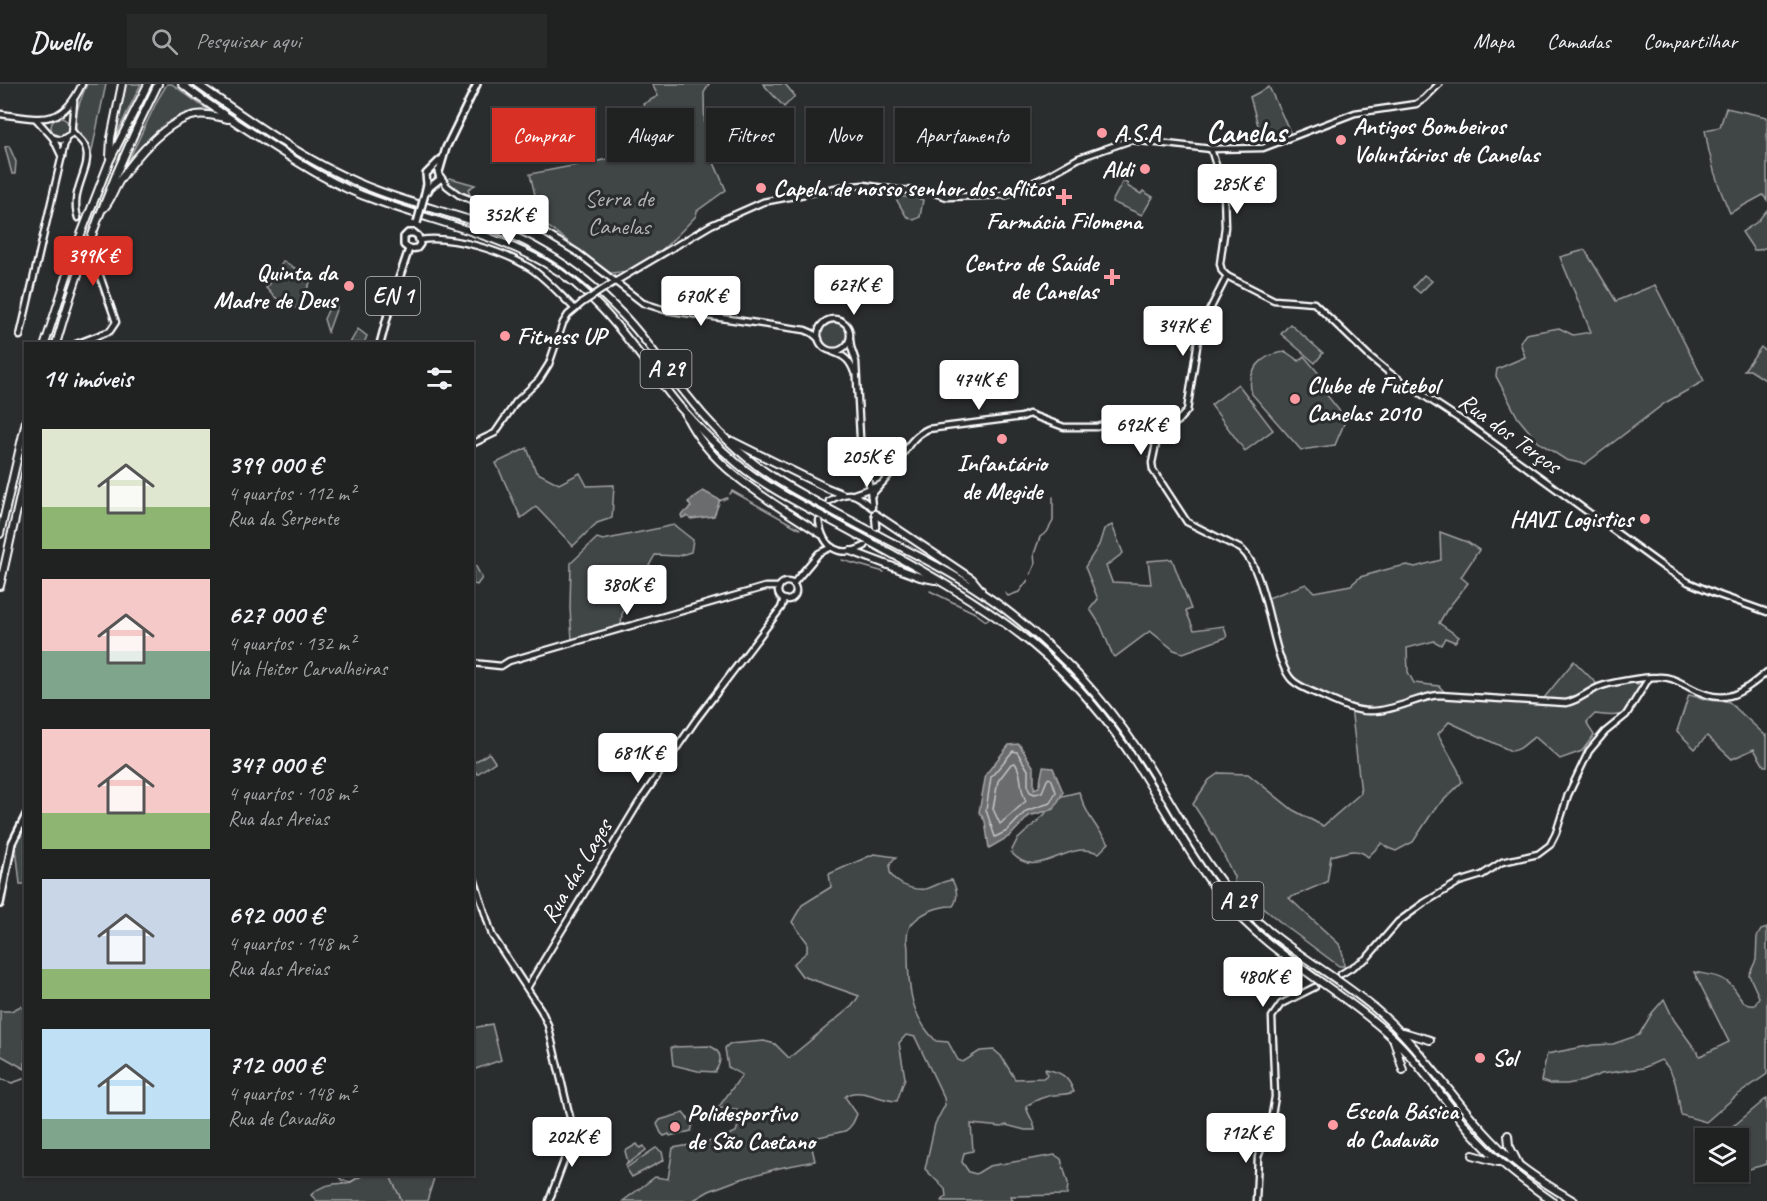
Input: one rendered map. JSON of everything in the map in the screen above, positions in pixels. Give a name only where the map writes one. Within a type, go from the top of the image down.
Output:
[{"type":"highway","points":[[110,160],[111,138],[122,84]]},
{"type":"highway","points":[[46,342],[78,242],[110,160],[148,84]]},
{"type":"highway","name":"A 29","points":[[182,84],[232,120],[322,178],[375,200],[498,240],[548,264],[574,282],[620,327],[683,410],[741,467],[787,496],[939,581],[1010,627],[1049,659],[1103,718],[1137,765],[1197,865],[1226,902],[1261,937],[1367,1016],[1392,1038],[1417,1064],[1470,1131],[1515,1176],[1552,1201]]},
{"type":"highway","name":"A 29","points":[[197,84],[280,139],[338,173],[397,198],[486,225],[544,252],[580,276],[626,318],[687,397],[727,439],[760,469],[793,490],[985,595],[1017,619],[1065,660],[1111,712],[1145,761],[1205,860],[1232,896],[1289,949],[1373,1007],[1424,1057],[1477,1124],[1520,1166],[1574,1201]]},
{"type":"highway","points":[[57,342],[77,275],[100,212],[158,85]]},
{"type":"highway","points":[[100,212],[109,202],[119,181],[167,128],[178,121],[196,115],[232,120]]},
{"type":"highway","points":[[683,410],[691,427],[740,481],[821,535]]},
{"type":"highway","points":[[0,534],[24,430]]},
{"type":"highway","points":[[727,439],[842,494]]},
{"type":"highway","points":[[0,586],[24,479]]},
{"type":"highway","points":[[873,510],[972,579],[985,595]]},
{"type":"highway","points":[[851,551],[920,578],[939,581]]},
{"type":"highway","points":[[1399,1031],[1430,1040]]},
{"type":"highway","points":[[1392,1038],[1400,1054],[1403,1070]]},
{"type":"highway","points":[[1508,1135],[1509,1145],[1520,1166]]},
{"type":"highway","points":[[1473,1155],[1501,1162]]},
{"type":"main road","name":"EN 1","points":[[420,240],[417,248],[409,249],[404,245],[404,237],[408,233],[414,233],[424,197],[426,174],[442,156],[477,84]]},
{"type":"main road","name":"EN 1","points":[[424,197],[440,174],[442,156]]},
{"type":"main road","points":[[430,170],[440,174]]},
{"type":"main road","points":[[427,180],[435,184]]},
{"type":"main road","points":[[414,233],[420,240]]},
{"type":"main road","name":"EN 1","points":[[381,342],[409,249]]},
{"type":"main road","points":[[0,904],[12,843],[24,819]]},
{"type":"street","points":[[0,114],[36,119],[52,117],[59,114],[74,100],[82,84]]},
{"type":"street","points":[[474,443],[495,433],[516,402],[539,380],[549,364],[563,323],[582,303],[711,225],[763,202],[841,187],[864,185],[897,190],[928,191],[947,197],[1007,195],[1079,158],[1131,140],[1211,149],[1263,148],[1355,113],[1416,104],[1425,99],[1439,84]]},
{"type":"street","points":[[20,336],[67,137],[72,128],[74,100]]},
{"type":"street","points":[[59,114],[66,116],[76,137],[86,147],[87,157],[75,201],[78,218]]},
{"type":"street","points":[[47,130],[52,117]]},
{"type":"street","points":[[36,119],[53,138],[62,157]]},
{"type":"street","points":[[53,138],[61,140],[76,137]]},
{"type":"street","points":[[1211,149],[1224,199],[1225,227],[1220,264],[1227,276],[1204,321],[1198,340],[1187,411],[1156,444],[1153,470],[1187,522],[1247,554],[1256,572],[1274,642],[1286,672],[1298,684],[1347,706],[1370,712],[1423,697],[1439,695],[1566,703],[1577,700],[1603,686],[1649,678],[1670,678],[1709,696],[1723,698],[1742,692],[1767,672]]},
{"type":"street","points":[[440,174],[447,186],[459,195],[538,228],[578,253],[633,297],[653,307],[806,330],[813,330],[833,319],[843,322],[850,330],[851,347],[856,362],[861,456],[870,487],[876,527]]},
{"type":"street","points":[[435,184],[441,184],[464,200],[538,228]]},
{"type":"street","points":[[420,240],[432,238],[452,241],[492,251],[519,262],[539,275],[575,309]]},
{"type":"street","points":[[82,342],[110,332],[116,322],[93,256]]},
{"type":"street","name":"Rua dos Terços","points":[[1227,276],[1274,300],[1314,303],[1378,364],[1467,424],[1665,568],[1688,582],[1767,612]]},
{"type":"street","points":[[819,339],[820,328],[823,324]]},
{"type":"street","points":[[806,330],[819,339],[823,347],[845,357],[851,363],[856,378]]},
{"type":"street","points":[[831,351],[836,352],[845,348],[850,339]]},
{"type":"street","points":[[871,496],[920,432],[928,429],[1029,414],[1064,427],[1096,427],[1128,420],[1156,444]]},
{"type":"street","points":[[861,491],[866,478]]},
{"type":"street","points":[[829,501],[842,494],[853,494],[882,484]]},
{"type":"street","points":[[853,494],[863,499],[873,510]]},
{"type":"street","name":"Rua das Lages","points":[[819,520],[821,535],[819,553]]},
{"type":"street","points":[[821,535],[832,547],[842,551],[851,551],[865,546]]},
{"type":"street","name":"Rua das Lages","points":[[527,988],[638,804],[696,720],[781,608],[784,599],[789,600],[794,597],[796,591],[793,584],[819,553],[832,547]]},
{"type":"street","points":[[784,599],[778,593],[779,587],[785,582],[793,584]]},
{"type":"street","points":[[474,663],[501,666],[509,661],[765,586],[779,587]]},
{"type":"street","points":[[1341,974],[1367,958],[1398,922],[1424,903],[1459,882],[1482,875],[1502,862],[1538,854],[1550,845],[1568,795],[1589,752],[1605,732],[1626,715],[1649,678]]},
{"type":"street","points":[[474,878],[492,935],[541,1010],[548,1025],[573,1130],[572,1139],[549,1201]]},
{"type":"street","points":[[1256,1201],[1258,1157],[1268,1138],[1275,1097],[1272,1017],[1281,1004],[1315,987]]},
{"type":"green space","points":[[87,84],[106,84],[91,155],[88,146],[76,130],[75,124],[77,110]]},
{"type":"green space","points":[[126,84],[141,84],[116,135]]},
{"type":"green space","points":[[167,84],[172,84],[210,112],[183,116],[172,122],[151,140],[124,170],[158,99]]},
{"type":"green space","name":"Serra de Canelas","points":[[652,84],[709,84],[704,93],[706,162],[714,162],[726,190],[697,211],[696,216],[658,254],[635,268],[610,273],[550,228],[518,213],[537,203],[530,174],[607,159],[607,162],[694,162],[694,108],[645,108],[643,104],[658,96]]},
{"type":"green space","points":[[763,84],[785,84],[795,96],[784,107]]},
{"type":"green space","points":[[1269,87],[1291,134],[1263,143],[1250,97]]},
{"type":"green space","points":[[1726,108],[1767,117],[1767,200],[1763,195],[1730,213],[1714,172],[1705,130],[1720,127]]},
{"type":"green space","points":[[60,118],[66,121],[69,127],[66,133],[60,136],[54,133],[51,127],[54,121]]},
{"type":"green space","points":[[9,146],[16,162],[15,174],[12,174],[5,147]]},
{"type":"green space","points":[[446,179],[475,185],[468,189],[471,200],[446,182]]},
{"type":"green space","points":[[1123,181],[1141,194],[1143,191],[1153,197],[1142,215],[1112,202]]},
{"type":"green space","points":[[895,197],[914,197],[923,200],[920,217],[914,220],[906,216]]},
{"type":"green space","points":[[1767,210],[1767,247],[1754,250],[1742,232],[1757,222]]},
{"type":"green space","points":[[1585,250],[1616,301],[1655,285],[1704,381],[1665,403],[1585,464],[1566,460],[1538,442],[1518,418],[1496,376],[1497,369],[1525,357],[1520,342],[1526,334],[1559,328],[1573,335],[1591,332],[1560,257]]},
{"type":"green space","points":[[283,261],[295,268],[292,275],[304,282],[309,276],[312,279],[297,308],[280,301],[266,288]]},
{"type":"green space","points":[[1424,275],[1432,281],[1420,293],[1413,287]]},
{"type":"green space","points":[[332,302],[337,307],[328,332],[324,319]]},
{"type":"green space","points":[[834,323],[843,327],[847,336],[843,345],[834,349],[825,345],[821,336],[825,327]]},
{"type":"green space","points":[[1290,324],[1323,353],[1315,363],[1281,334]]},
{"type":"green space","points":[[358,329],[367,336],[364,342],[351,342]]},
{"type":"green space","points":[[1761,347],[1767,352],[1767,381],[1750,370],[1744,370]]},
{"type":"green space","points":[[1286,352],[1299,361],[1304,356],[1331,388],[1326,394],[1346,419],[1335,445],[1301,450],[1252,394],[1251,377],[1258,364],[1270,356]]},
{"type":"green space","points":[[1238,384],[1273,430],[1245,451],[1211,405]]},
{"type":"green space","points":[[527,448],[536,472],[559,484],[580,473],[587,486],[614,485],[612,518],[597,523],[573,546],[536,507],[521,518],[496,463]]},
{"type":"green space","points":[[674,525],[693,540],[691,552],[678,556],[655,555],[622,614],[621,626],[572,640],[571,563],[597,538],[603,540]]},
{"type":"green space","points":[[1112,525],[1123,553],[1106,566],[1112,582],[1151,584],[1148,561],[1172,559],[1191,609],[1186,611],[1194,630],[1224,626],[1227,637],[1183,653],[1174,650],[1150,631],[1115,657],[1113,656],[1101,626],[1090,609],[1098,599],[1085,567],[1099,545],[1104,529]]},
{"type":"green space","points":[[1440,532],[1467,542],[1479,550],[1461,577],[1468,583],[1439,623],[1459,637],[1455,642],[1445,638],[1441,645],[1434,641],[1407,648],[1408,672],[1414,683],[1439,686],[1450,698],[1540,703],[1574,661],[1599,686],[1629,682],[1642,685],[1645,690],[1636,705],[1625,713],[1612,716],[1595,714],[1587,722],[1594,735],[1582,751],[1560,759],[1535,737],[1511,751],[1449,722],[1438,734],[1462,782],[1434,810],[1413,842],[1396,851],[1382,843],[1368,857],[1355,851],[1331,856],[1327,882],[1289,898],[1339,944],[1344,966],[1339,966],[1285,926],[1234,883],[1234,877],[1216,839],[1193,804],[1209,780],[1219,773],[1248,774],[1293,810],[1323,826],[1361,793],[1351,707],[1296,680],[1288,670],[1278,650],[1268,598],[1306,584],[1314,592],[1351,585],[1360,577],[1392,568],[1407,565],[1415,567],[1441,560]]},
{"type":"green space","points":[[474,563],[482,578],[477,585],[474,584]]},
{"type":"green space","points":[[1689,695],[1729,702],[1767,735],[1767,766],[1764,766],[1754,749],[1732,759],[1707,736],[1695,749],[1677,731]]},
{"type":"green space","points":[[489,753],[495,762],[477,774],[474,762]]},
{"type":"green space","points":[[1079,792],[1091,819],[1109,843],[1099,853],[1078,850],[1034,864],[1026,863],[1011,852],[1017,840],[1045,814],[1054,798]]},
{"type":"green space","points":[[24,830],[24,884],[20,884],[16,847]]},
{"type":"green space","points":[[874,854],[896,857],[891,863],[890,870],[896,880],[903,885],[925,889],[952,880],[957,893],[953,906],[940,907],[922,915],[909,928],[907,934],[912,999],[927,1031],[936,1041],[948,1042],[958,1060],[963,1062],[980,1051],[994,1050],[1001,1056],[1015,1079],[1043,1078],[1047,1075],[1045,1069],[1051,1070],[1066,1078],[1074,1092],[1047,1096],[1026,1106],[1035,1130],[1006,1125],[1002,1127],[971,1124],[973,1151],[964,1153],[962,1162],[969,1172],[976,1174],[989,1166],[1055,1155],[1061,1159],[1068,1183],[1067,1195],[1011,1196],[1013,1201],[942,1201],[946,1196],[945,1189],[925,1169],[935,1124],[945,1105],[944,1098],[915,1037],[906,1035],[899,1043],[905,1078],[897,1101],[861,1093],[849,1094],[845,1097],[857,1114],[854,1121],[845,1131],[810,1139],[815,1161],[779,1168],[738,1180],[709,1191],[692,1201],[623,1201],[655,1177],[668,1179],[673,1148],[713,1141],[736,1132],[740,1119],[737,1109],[718,1108],[742,1075],[728,1067],[725,1048],[729,1044],[764,1041],[775,1044],[789,1058],[852,1006],[859,996],[802,976],[793,964],[807,952],[807,942],[792,922],[802,905],[831,887],[829,874]]},
{"type":"green space","points":[[1767,928],[1767,1074],[1736,1096],[1706,1122],[1681,1115],[1674,1078],[1661,1060],[1643,1068],[1601,1074],[1567,1084],[1550,1084],[1541,1081],[1547,1054],[1593,1045],[1613,1044],[1639,1035],[1652,1013],[1664,999],[1674,1020],[1700,1056],[1729,1042],[1694,972],[1723,979],[1734,988],[1744,1002],[1755,1005],[1759,997],[1749,975],[1756,960],[1757,937],[1761,930]]},
{"type":"green space","points":[[21,1006],[24,1010],[24,1068],[0,1055],[0,1011],[11,1011]]},
{"type":"green space","points":[[492,1024],[501,1060],[474,1070],[474,1028]]},
{"type":"green space","points":[[710,1046],[717,1051],[720,1057],[715,1072],[698,1071],[673,1065],[671,1047]]},
{"type":"green space","points":[[1767,1098],[1767,1164],[1749,1169],[1749,1128],[1729,1128]]},
{"type":"green space","points":[[683,1113],[693,1124],[691,1131],[664,1136],[657,1124],[660,1120]]},
{"type":"green space","points":[[637,1144],[640,1148],[644,1146],[646,1150],[625,1166],[628,1162],[625,1151]]},
{"type":"green space","points":[[656,1148],[662,1152],[664,1160],[632,1177],[626,1168]]},
{"type":"green space","points":[[361,1176],[435,1176],[427,1201],[317,1201],[311,1195],[332,1184],[347,1184]]},
{"type":"water","points":[[703,491],[720,500],[714,516],[682,518],[681,515],[691,507],[688,502]]},
{"type":"water","points":[[1019,744],[1034,768],[1034,789],[1039,787],[1043,767],[1053,768],[1063,792],[1054,809],[1029,816],[1010,836],[989,848],[985,821],[979,812],[986,774],[1009,745]]},
{"type":"waterway","points":[[730,494],[732,491],[800,529]]},
{"type":"waterway","points":[[1031,574],[1035,564],[1034,554],[1040,537],[1047,532],[1053,521],[1053,497]]},
{"type":"waterway","points":[[719,501],[727,498]]},
{"type":"waterway","points":[[842,560],[884,572]]},
{"type":"waterway","points":[[1005,593],[1008,596],[1019,592],[1028,580]]},
{"type":"waterway","points":[[930,591],[975,613],[986,621],[988,619]]},
{"type":"waterway","points":[[0,1079],[12,1083],[24,1079]]},
{"type":"waterway","points":[[339,1176],[342,1180],[351,1182],[361,1176]]},
{"type":"waterway","points":[[390,1176],[402,1201]]},
{"type":"tunnel","points":[[78,218],[93,256]]},
{"type":"tunnel","points":[[1315,987],[1341,974]]},
{"type":"place","name":"A.S.A","points":[[1102,133]]},
{"type":"place","name":"Antigos Bombeiros Voluntários de Canelas","points":[[1341,140]]},
{"type":"place","name":"Aldi","points":[[1145,169]]},
{"type":"place","name":"Capela de nosso senhor dos aflitos","points":[[761,188]]},
{"type":"place","name":"Farmácia Filomena","points":[[1064,197]]},
{"type":"place","name":"Centro de Saúde de Canelas","points":[[1112,277]]},
{"type":"place","name":"Quinta da Madre de Deus","points":[[349,286]]},
{"type":"place","name":"Fitness UP","points":[[505,336]]},
{"type":"place","name":"Clube de Futebol Canelas 2010","points":[[1295,399]]},
{"type":"place","name":"Infantário de Megide","points":[[1002,439]]},
{"type":"place","name":"HAVI Logistics","points":[[1645,519]]},
{"type":"place","name":"Sol","points":[[1480,1058]]},
{"type":"place","name":"Escola Básica do Cadavão","points":[[1333,1125]]},
{"type":"place","name":"Polidesportivo de São Caetano","points":[[675,1127]]},
{"type":"district","name":"Canelas","points":[[1246,132]]}]
